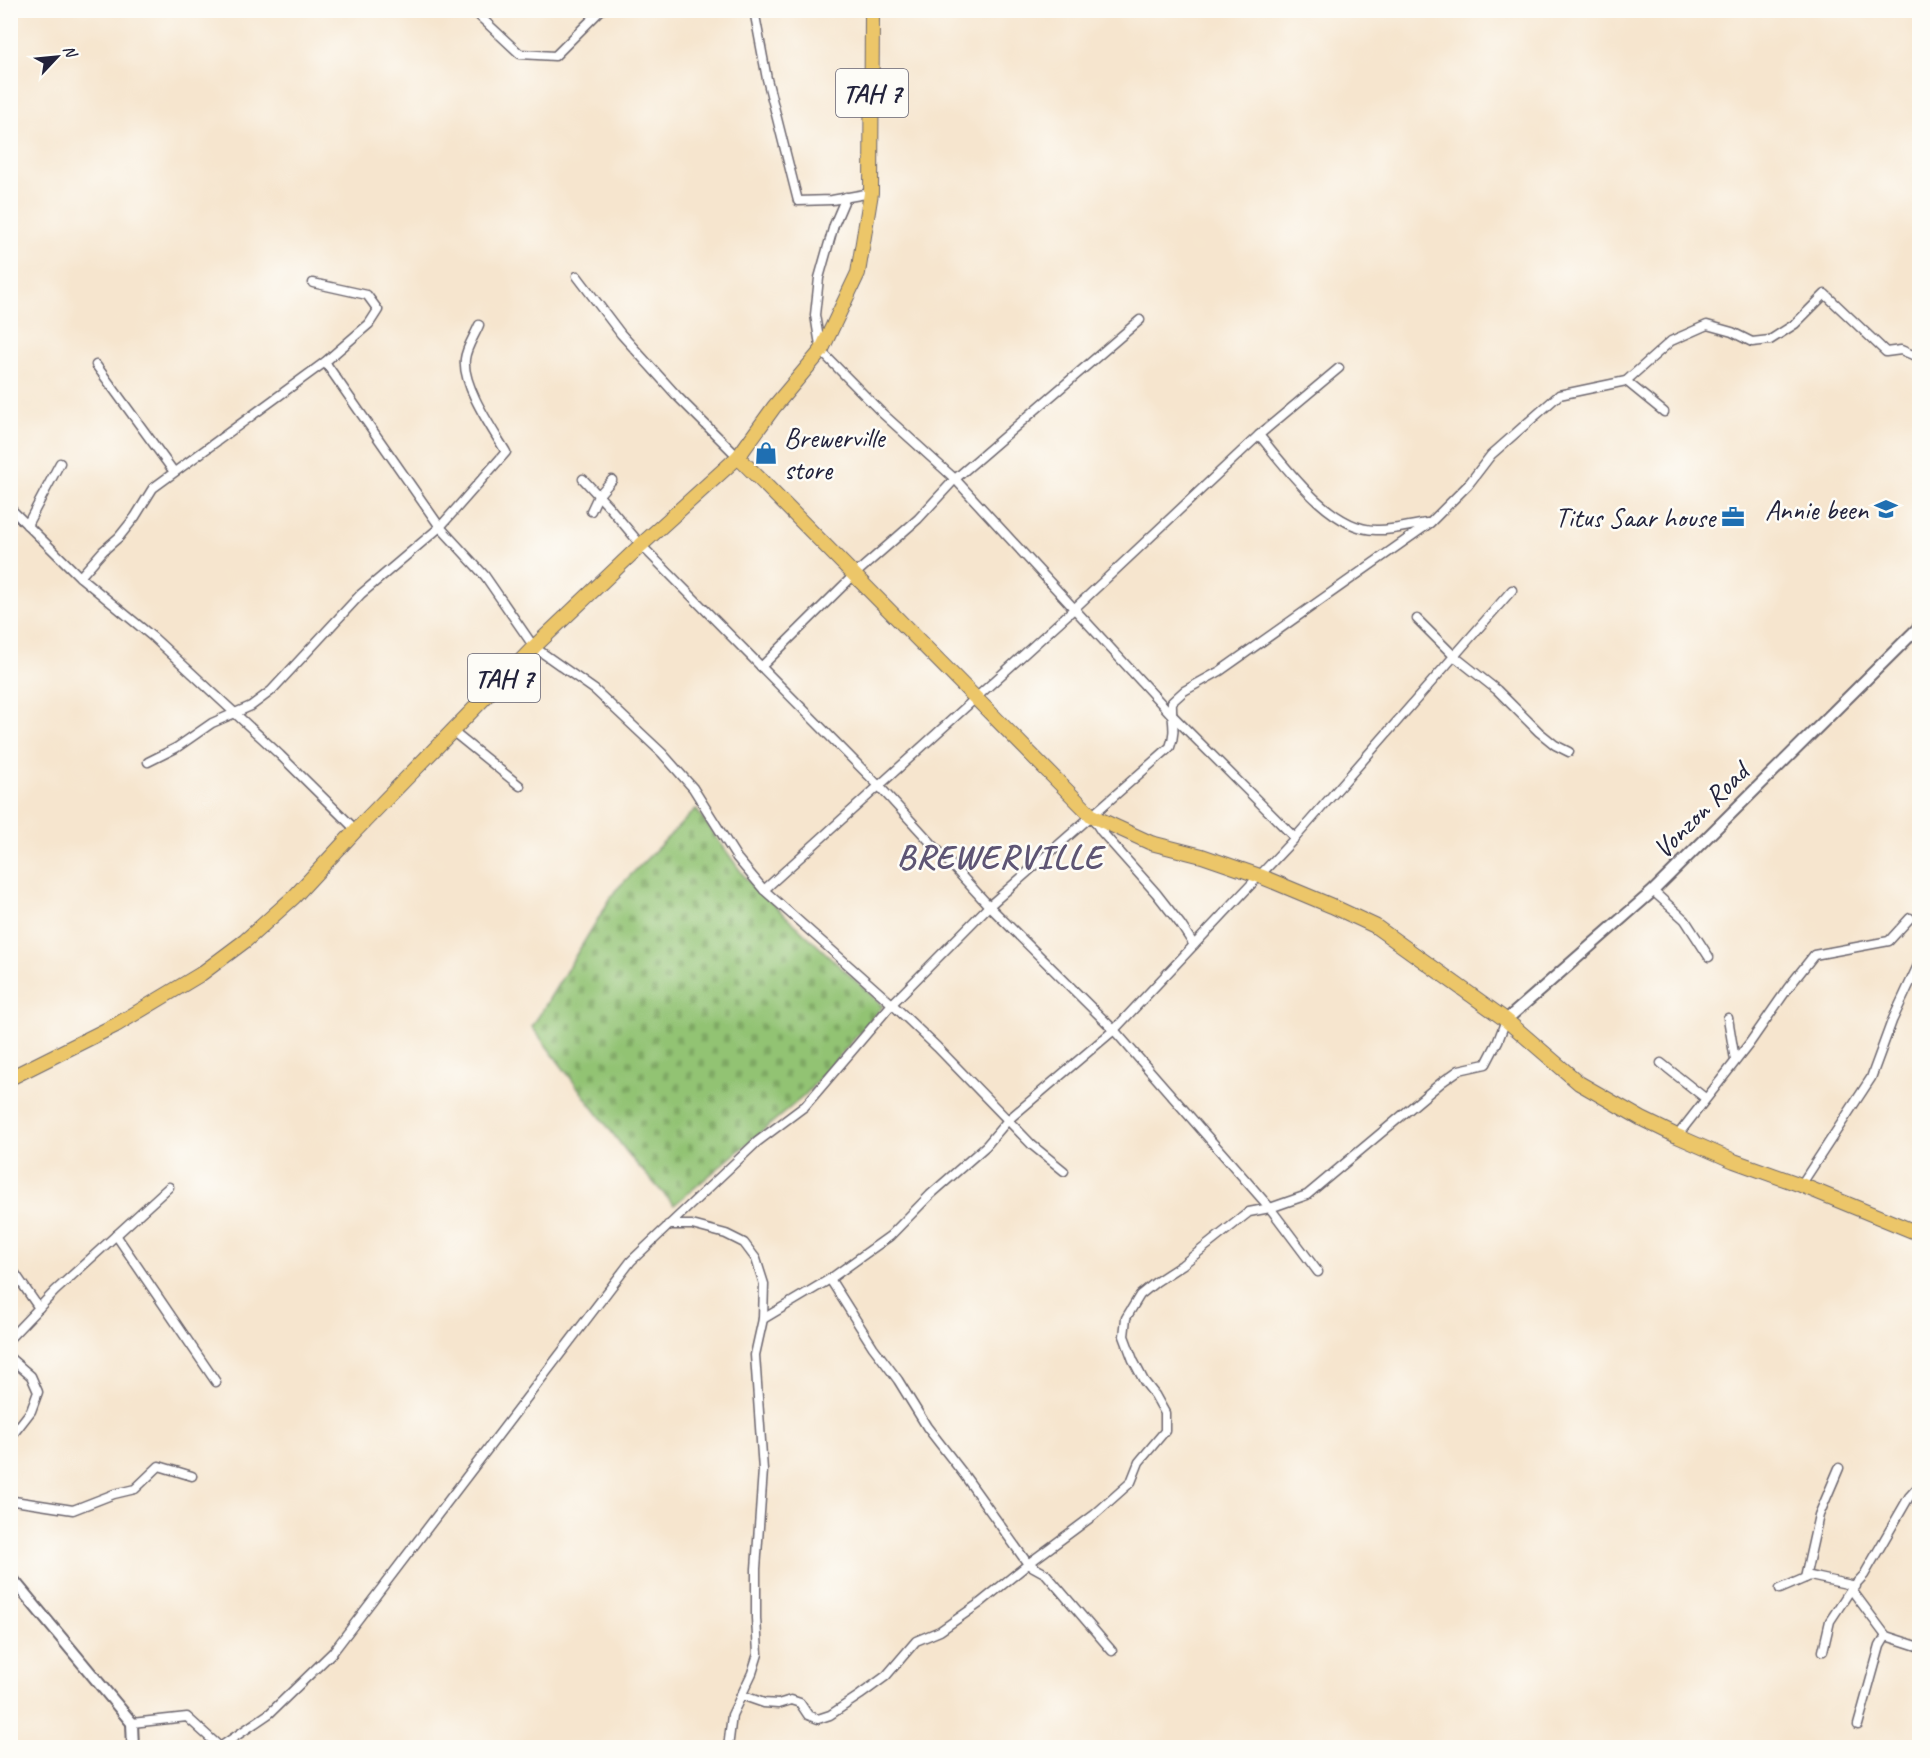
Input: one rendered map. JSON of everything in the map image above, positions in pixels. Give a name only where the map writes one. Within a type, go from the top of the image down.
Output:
[{"type":"main road","name":"TAH 7","points":[[10,1078],[116,1025],[201,974],[245,941],[294,897],[534,647],[641,544],[738,457],[774,407],[821,351],[858,273],[871,193],[872,10]]},
{"type":"main road","points":[[738,457],[1092,816],[1151,843],[1202,856],[1260,876],[1375,926],[1506,1020],[1579,1083],[1642,1119],[1734,1161],[1801,1185],[1920,1234]]},
{"type":"street","points":[[473,10],[520,54],[555,56],[601,10]]},
{"type":"street","points":[[754,10],[767,79],[798,201],[832,200],[871,193]]},
{"type":"street","points":[[846,197],[834,225],[819,278],[814,315],[821,351],[882,412],[956,479],[1171,714],[1295,838]]},
{"type":"street","points":[[577,276],[621,334],[678,397],[738,457]]},
{"type":"street","points":[[80,577],[119,537],[153,488],[325,362],[369,324],[378,310],[367,296],[313,283]]},
{"type":"street","points":[[132,1723],[187,1717],[220,1747],[270,1713],[294,1691],[333,1652],[631,1262],[757,1142],[805,1106],[892,1004],[989,906],[1170,747],[1175,725],[1171,714],[1172,702],[1184,691],[1220,671],[1430,523],[1468,485],[1491,455],[1559,394],[1626,381],[1671,341],[1707,325],[1732,332],[1752,342],[1770,340],[1795,324],[1825,294],[1886,352],[1901,350],[1920,358]]},
{"type":"street","points":[[761,667],[854,575],[918,519],[956,479],[1140,320]]},
{"type":"street","points":[[148,762],[176,748],[212,723],[251,706],[271,691],[361,594],[440,527],[506,452],[474,398],[467,378],[465,359],[479,325]]},
{"type":"street","points":[[325,362],[440,527],[485,576],[534,647],[595,690],[662,753],[693,788],[737,858],[764,890],[892,1004],[1032,1145],[1064,1171]]},
{"type":"street","points":[[96,365],[174,472]]},
{"type":"street","points":[[764,890],[1075,608],[1259,435],[1339,368]]},
{"type":"street","points":[[1626,381],[1664,412]]},
{"type":"street","points":[[1259,435],[1329,512],[1353,526],[1375,530],[1430,523]]},
{"type":"street","points":[[27,525],[60,464]]},
{"type":"street","points":[[583,479],[641,544],[879,786],[989,906],[1114,1030],[1270,1208],[1318,1272]]},
{"type":"street","points":[[591,511],[598,496],[612,480]]},
{"type":"street","points":[[10,508],[80,577],[154,638],[235,713],[356,830]]},
{"type":"street","points":[[763,1319],[830,1279],[890,1236],[930,1195],[986,1146],[1008,1120],[1114,1030],[1295,838],[1512,590]]},
{"type":"street","points":[[1416,619],[1454,656],[1497,690],[1539,732],[1555,745],[1569,752]]},
{"type":"street","name":"Vonzon Road","points":[[1506,1020],[1653,891],[1920,626]]},
{"type":"street","points":[[452,731],[520,786]]},
{"type":"street","points":[[1092,816],[1101,831],[1174,916],[1194,945]]},
{"type":"street","points":[[1653,891],[1684,921],[1709,957]]},
{"type":"street","points":[[1677,1136],[1815,955],[1889,941],[1910,918]]},
{"type":"street","points":[[1801,1185],[1871,1078],[1892,1021],[1920,961]]},
{"type":"street","points":[[1728,1018],[1735,1060]]},
{"type":"street","points":[[741,1695],[764,1703],[778,1704],[791,1700],[800,1703],[808,1715],[818,1719],[830,1715],[886,1676],[916,1641],[940,1631],[972,1609],[1094,1515],[1131,1482],[1139,1462],[1165,1431],[1165,1413],[1144,1381],[1124,1336],[1126,1318],[1140,1295],[1182,1265],[1248,1212],[1270,1208],[1307,1195],[1459,1070],[1486,1064],[1506,1020]]},
{"type":"street","points":[[1661,1063],[1705,1098]]},
{"type":"street","points":[[10,1338],[169,1187]]},
{"type":"street","points":[[668,1225],[692,1225],[726,1234],[744,1243],[756,1259],[764,1284],[763,1319],[755,1355],[763,1470],[756,1569],[758,1654],[752,1673],[732,1715],[728,1748]]},
{"type":"street","points":[[116,1235],[216,1382]]},
{"type":"street","points":[[10,1266],[39,1308]]},
{"type":"street","points":[[830,1279],[927,1427],[1028,1564],[1046,1574],[1112,1651]]},
{"type":"street","points":[[10,1358],[31,1376],[38,1392],[31,1411],[10,1438]]},
{"type":"street","points":[[10,1499],[73,1510],[135,1488],[159,1466],[192,1476]]},
{"type":"street","points":[[1804,1578],[1820,1515],[1839,1468]]},
{"type":"street","points":[[1823,1651],[1830,1621],[1864,1575],[1909,1497],[1920,1485]]},
{"type":"street","points":[[10,1576],[132,1723],[133,1748]]},
{"type":"street","points":[[1780,1589],[1810,1576],[1854,1587],[1886,1636],[1920,1647]]},
{"type":"street","points":[[1858,1725],[1880,1646],[1886,1636]]},
{"type":"green space","points":[[696,809],[747,880],[883,1006],[805,1095],[674,1205],[632,1159],[532,1027],[615,891]]},
{"type":"place","name":"Brewerville store","points":[[766,453]]},
{"type":"place","name":"Annie been","points":[[1886,509]]},
{"type":"place","name":"Titus Saar house","points":[[1733,517]]},
{"type":"district","name":"BREWERVILLE","points":[[1000,856]]}]
